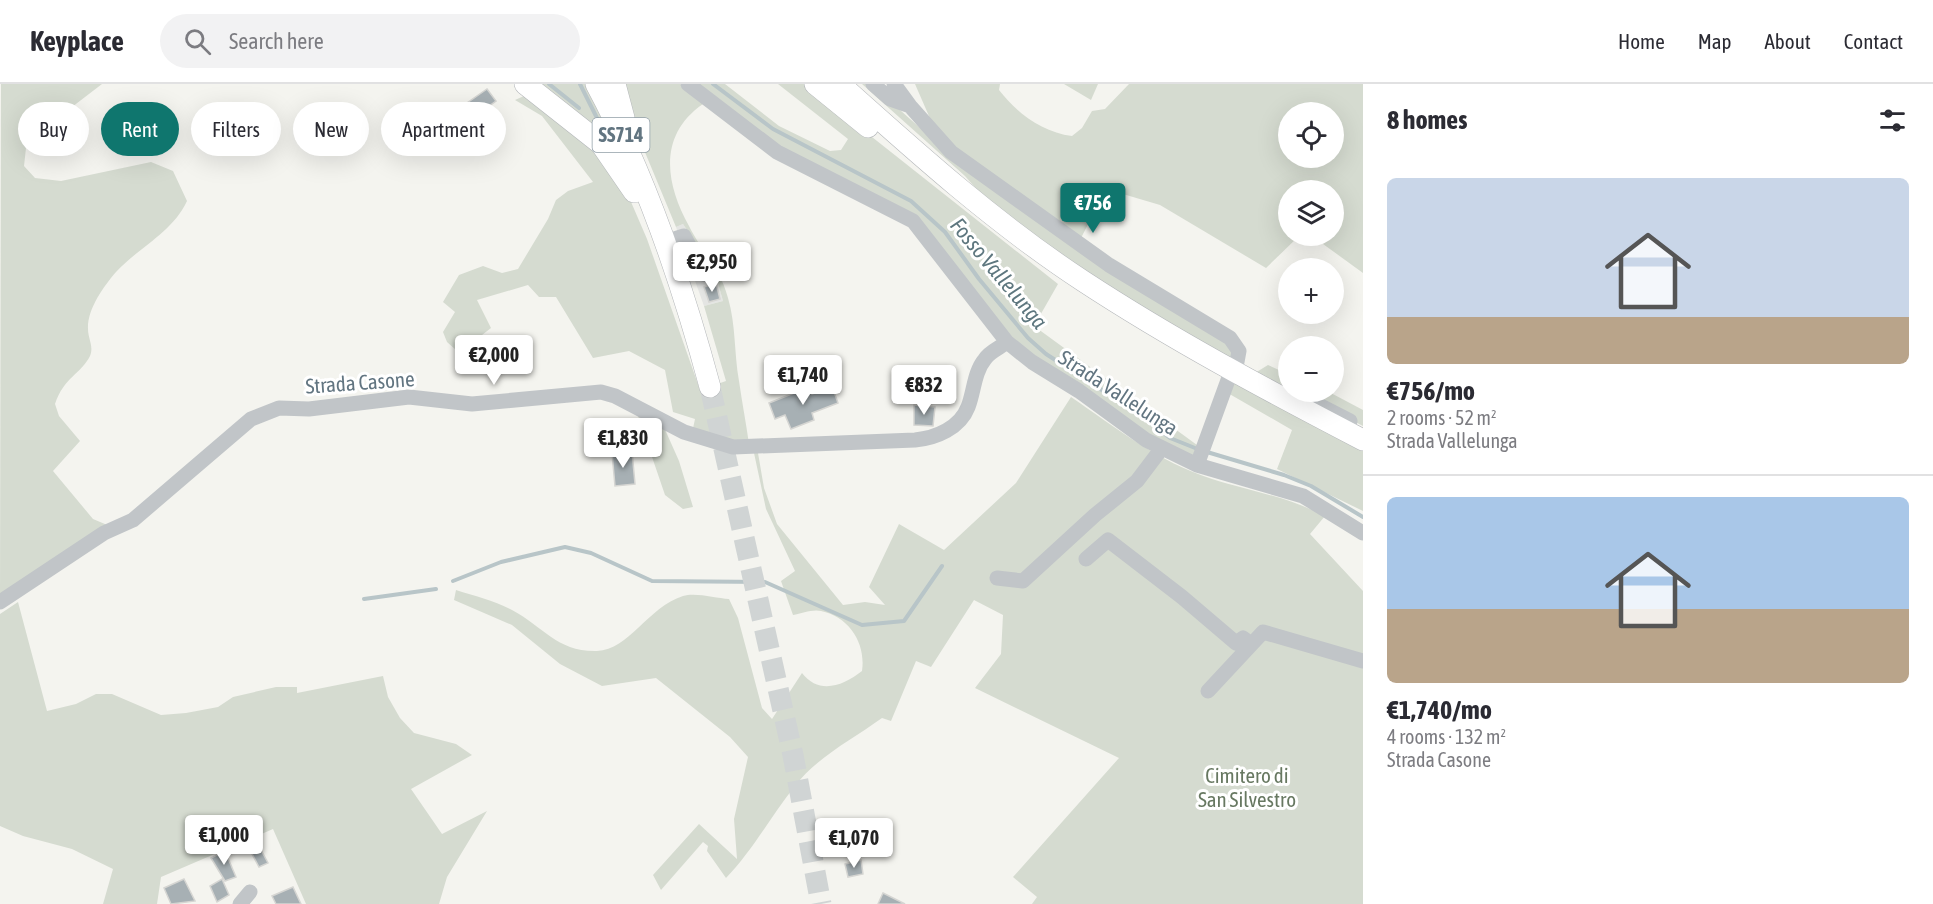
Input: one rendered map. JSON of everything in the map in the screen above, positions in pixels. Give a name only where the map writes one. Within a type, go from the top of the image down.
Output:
[{"type":"highway","points":[[525,84],[601,144],[628,182],[647,220],[662,235]]},
{"type":"highway","name":"SS714","points":[[596,84],[644,188],[662,235],[686,302],[710,387]]},
{"type":"highway","points":[[615,84],[624,117],[645,168],[644,188]]},
{"type":"highway","points":[[815,84],[946,192],[962,190]]},
{"type":"highway","points":[[840,84],[962,190],[1081,280],[1188,346],[1363,440]]},
{"type":"street","name":"Strada Vallelunga","points":[[688,84],[777,152],[913,221],[1007,342],[1032,363],[1079,391],[1146,440],[1197,465],[1303,496],[1363,533]]},
{"type":"street","points":[[873,84],[892,92],[909,106],[951,152],[1108,266],[1230,338],[1239,351],[1237,362]]},
{"type":"street","points":[[662,235],[684,236],[704,274]]},
{"type":"street","name":"Strada Casone","points":[[0,602],[104,533],[133,520],[251,419],[279,408],[309,409],[409,397],[472,404],[601,393],[615,396],[684,432],[733,447],[929,439],[956,424],[968,408],[970,392],[985,358],[1007,342]]},
{"type":"street","name":"Strada Vallelunga","points":[[1197,465],[1228,380]]},
{"type":"street","points":[[1261,387],[1278,385]]},
{"type":"street","points":[[1312,402],[1363,428]]},
{"type":"street","points":[[997,578],[1023,581],[1095,515],[1137,481],[1162,448]]},
{"type":"street","points":[[1086,559],[1108,540],[1182,597],[1236,643],[1243,638],[1251,644]]},
{"type":"street","points":[[1208,691],[1263,632],[1363,661]]},
{"type":"street","points":[[240,904],[250,892]]},
{"type":"shaded area","points":[[683,224],[715,272],[723,301],[704,306],[676,227]]},
{"type":"green space","points":[[1,84],[102,84],[79,102],[18,102],[18,156],[25,156],[24,166],[35,178],[61,181],[151,162],[173,171],[187,201],[173,222],[125,263],[101,292],[88,322],[90,356],[63,388],[55,404],[59,416],[80,441],[53,471],[93,519],[112,527],[0,596]]},
{"type":"green space","points":[[534,84],[586,84],[614,144],[612,145]]},
{"type":"green space","points":[[622,84],[680,84],[703,104],[688,116],[678,130],[672,145],[671,177],[681,210],[694,236],[720,277],[728,298],[749,444],[692,433],[695,419],[673,412],[665,370],[629,351],[593,358],[556,297],[539,297],[528,285],[477,300],[491,328],[473,342],[456,350],[447,342],[443,332],[455,312],[443,302],[459,275],[483,266],[502,273],[518,269],[548,219],[556,200],[568,191],[593,182],[542,116],[515,100],[524,96],[594,146],[625,188],[647,239],[700,390],[726,381],[704,306],[723,301],[715,272],[683,224],[676,227],[625,104]]},
{"type":"green space","points":[[692,84],[725,84],[779,126],[830,151],[841,150],[848,139],[778,84],[805,84],[1058,284],[1034,326],[1197,445],[1192,459],[1151,436],[1013,342],[915,218],[788,153]]},
{"type":"green space","points":[[862,84],[871,84],[919,127],[1227,344],[1232,350],[1233,362],[1079,270],[986,200],[965,176]]},
{"type":"green space","points":[[915,84],[1000,84],[999,90],[1022,114],[1040,126],[1072,136],[1082,128],[1092,111],[1105,109],[1129,84],[1363,84],[1363,273],[1326,246],[1344,246],[1344,180],[1278,180],[1278,246],[1289,246],[1266,268],[1160,205],[1106,189],[1080,240],[952,146],[932,123]]},
{"type":"green space","points":[[1064,84],[1098,84],[1091,100]]},
{"type":"green space","points":[[1268,365],[1278,370],[1278,383],[1255,373]]},
{"type":"green space","points":[[1231,378],[1363,447],[1363,511],[1277,469],[1292,430],[1226,392]]},
{"type":"green space","name":"Cimitero di San Silvestro","points":[[1071,397],[1138,443],[1193,472],[1297,504],[1325,516],[1310,534],[1363,591],[1363,904],[1032,904],[1037,897],[1013,877],[1119,758],[975,688],[1001,654],[1003,615],[974,600],[931,667],[916,661],[891,721],[882,718],[814,766],[786,797],[745,856],[726,878],[707,851],[708,846],[703,842],[661,890],[653,875],[699,824],[737,859],[734,819],[748,757],[730,737],[656,678],[602,686],[560,664],[512,625],[454,600],[456,590],[492,601],[523,617],[561,643],[583,650],[597,651],[619,644],[659,609],[683,596],[699,595],[729,599],[738,618],[762,708],[772,719],[802,673],[816,684],[831,686],[847,681],[862,671],[863,661],[854,633],[840,619],[818,611],[793,615],[781,581],[795,571],[766,509],[754,453],[758,453],[764,488],[777,524],[843,605],[865,602],[885,605],[869,587],[899,524],[944,550],[1016,483]]},
{"type":"green space","points":[[1344,400],[1363,410],[1363,426],[1316,402],[1344,402]]},
{"type":"green space","points":[[637,413],[663,425],[679,461],[693,507],[683,509],[665,495]]},
{"type":"green space","points":[[18,602],[47,711],[76,704],[96,694],[112,694],[161,715],[186,713],[218,707],[233,697],[276,687],[297,687],[297,693],[383,676],[388,697],[400,718],[414,733],[456,744],[472,755],[411,789],[442,834],[487,811],[447,877],[439,904],[306,904],[273,829],[161,877],[157,904],[103,904],[113,869],[72,849],[23,836],[0,826],[0,614]]},
{"type":"building","points":[[487,89],[496,101],[495,102],[468,102]]},
{"type":"building","points":[[716,283],[720,299],[709,302],[704,287]]},
{"type":"building","points":[[832,386],[838,403],[812,413],[814,420],[791,429],[785,415],[775,419],[769,403],[809,387],[812,394]]},
{"type":"building","points":[[914,405],[935,407],[933,426],[914,425]]},
{"type":"building","points":[[632,451],[635,484],[615,486],[612,453]]},
{"type":"building","points":[[260,848],[268,863],[259,867],[251,852]]},
{"type":"building","points":[[225,851],[236,877],[225,881],[211,858]]},
{"type":"building","points":[[861,860],[863,874],[848,877],[845,864]]},
{"type":"building","points":[[184,879],[195,901],[171,904],[164,888]]},
{"type":"building","points":[[222,879],[229,895],[217,902],[210,886]]},
{"type":"building","points":[[293,887],[301,904],[276,904],[272,896]]},
{"type":"building","points":[[883,893],[905,904],[878,904]]},
{"type":"waterway","points":[[549,84],[579,108]]},
{"type":"waterway","points":[[580,84],[603,130]]},
{"type":"waterway","name":"Fosso Vallelunga","points":[[713,84],[773,129],[911,201],[945,232],[979,279],[1028,338],[1046,354],[1133,410],[1170,438],[1200,450]]},
{"type":"waterway","name":"Fosso Vallelunga","points":[[1207,452],[1284,475],[1311,486],[1363,517]]},
{"type":"waterway","points":[[453,581],[501,562],[565,547],[591,553],[652,581],[765,582],[862,625],[904,621],[942,566]]},
{"type":"waterway","points":[[364,599],[436,589]]},
{"type":"tunnel","points":[[710,387],[793,755],[821,904]]}]
